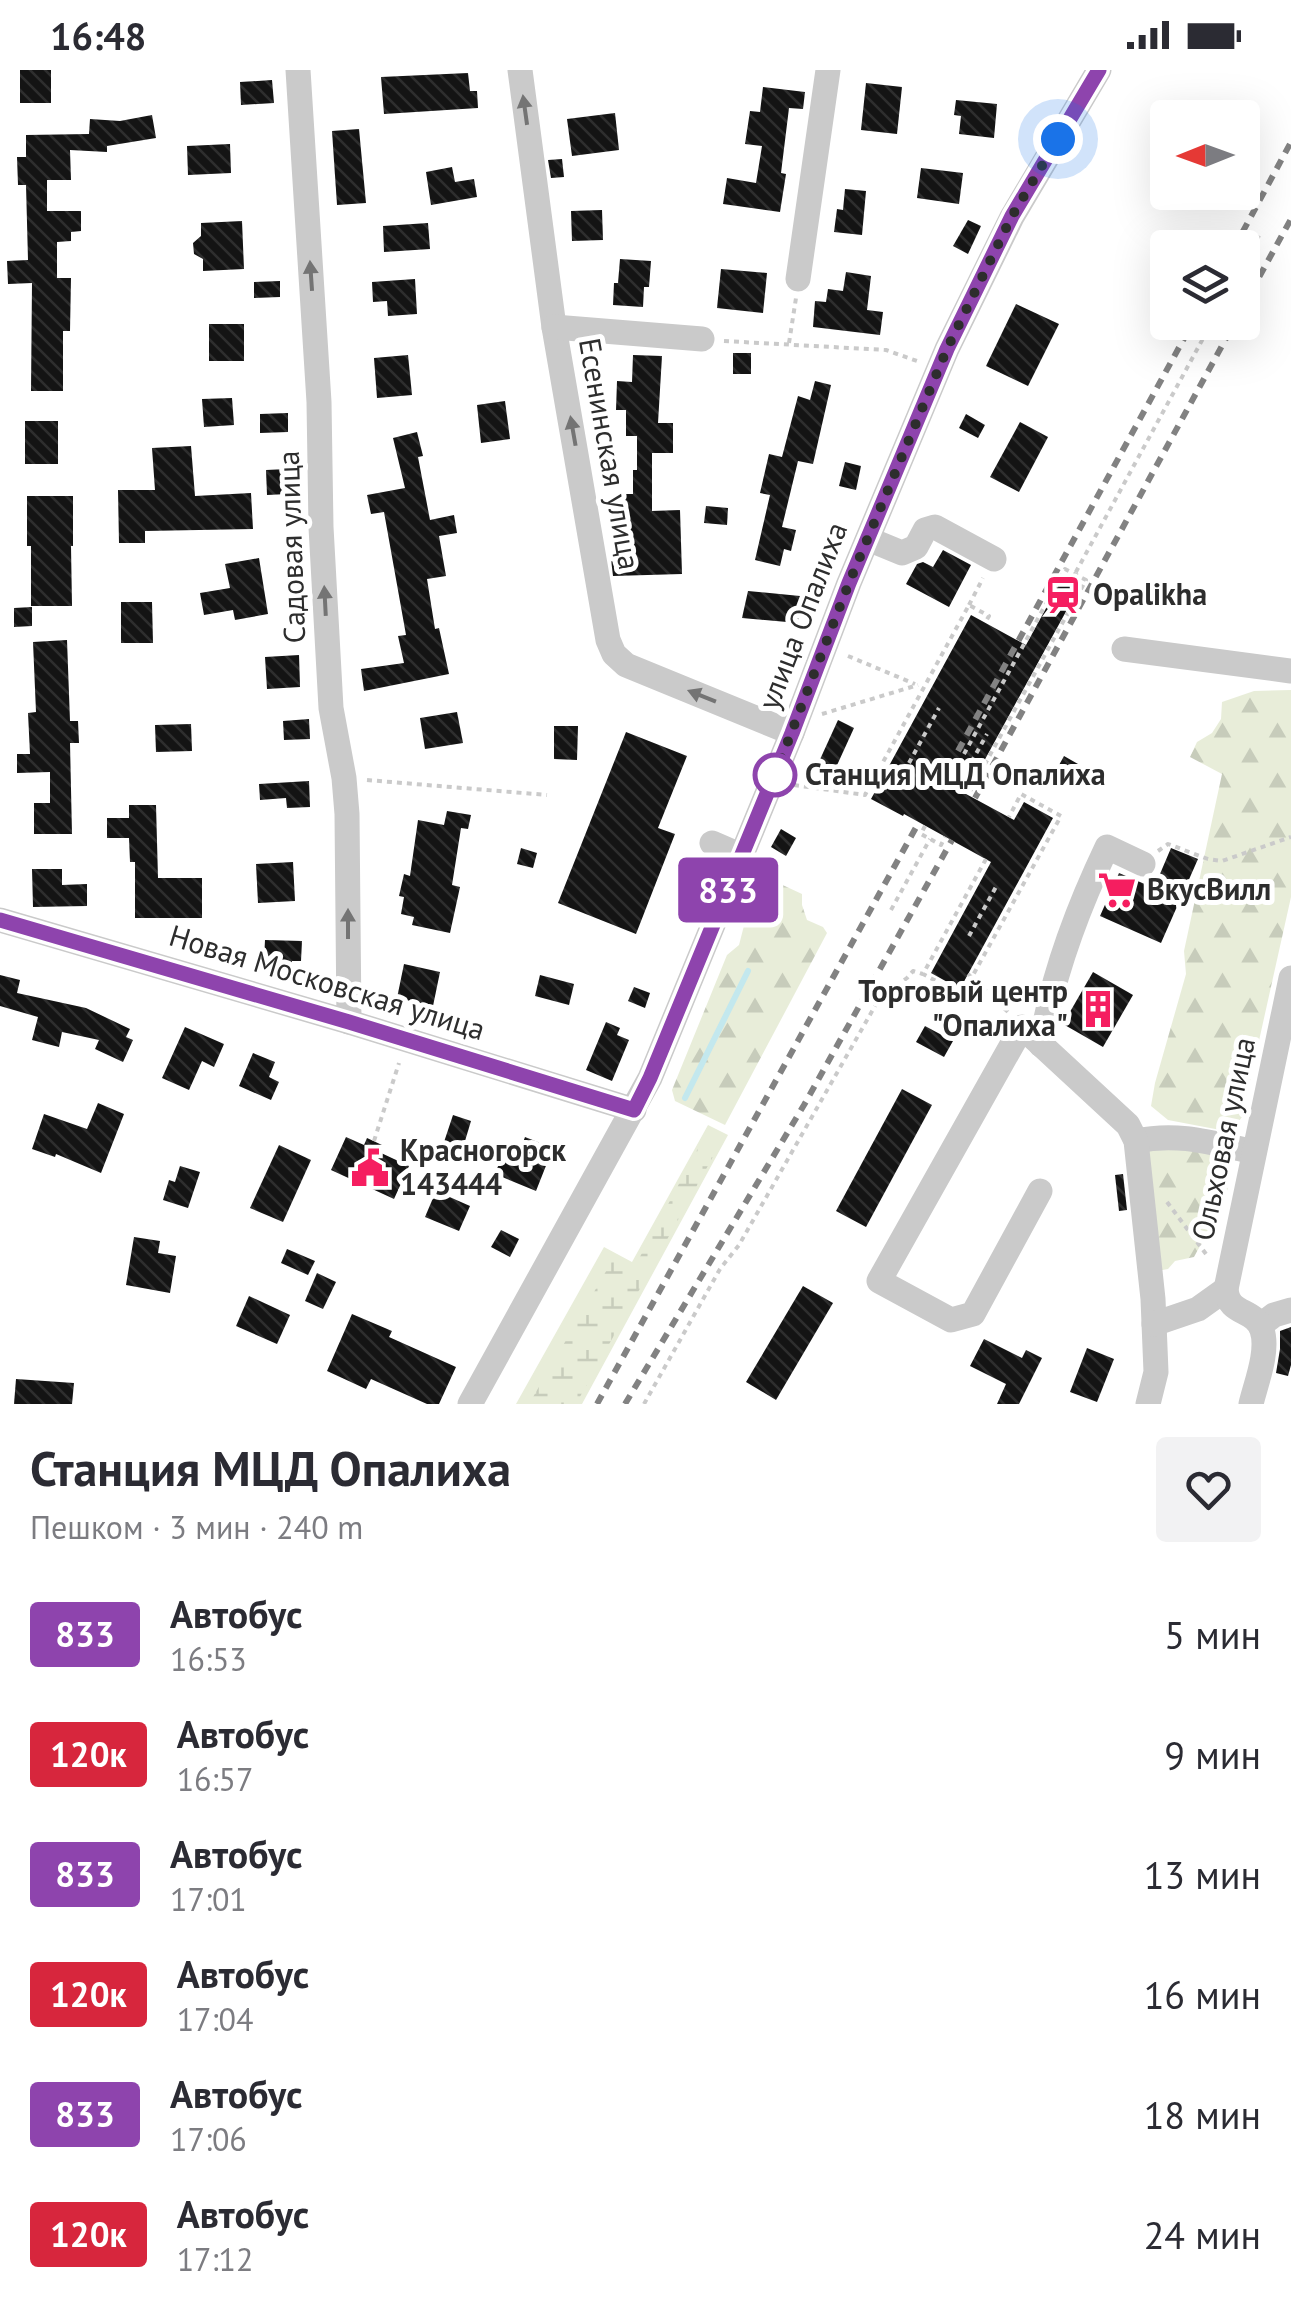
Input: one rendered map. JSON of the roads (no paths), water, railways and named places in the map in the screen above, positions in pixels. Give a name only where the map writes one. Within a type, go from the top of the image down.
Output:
[{"type":"street","name":"Садовая улица","points":[[298,70],[319,402],[332,708],[347,814],[349,1022]]},
{"type":"street","name":"Есенинская улица","points":[[520,70],[554,326],[608,640],[614,654],[626,665],[792,733]]},
{"type":"street","points":[[798,278],[828,70]]},
{"type":"street","name":"улица Опалиха","points":[[470,1404],[650,1078],[947,349],[1012,216],[1099,70]]},
{"type":"street","points":[[554,326],[702,340]]},
{"type":"street","points":[[868,539],[902,553],[916,548],[925,530],[934,527],[994,558]]},
{"type":"street","points":[[1124,649],[1291,672]]},
{"type":"street","points":[[712,843],[742,856]]},
{"type":"street","points":[[1040,1191],[973,1314],[951,1320],[879,1280],[1045,1019],[1077,910],[1107,847],[1143,864]]},
{"type":"street","name":"Новая Московская улица","points":[[0,920],[634,1110]]},
{"type":"street","name":"Ольховая улица","points":[[1230,1293],[1254,1152],[1281,1072],[1291,978]]},
{"type":"street","points":[[1032,1036],[1128,1126],[1136,1141],[1154,1324],[1156,1372],[1148,1404]]},
{"type":"street","points":[[1136,1141],[1160,1136],[1254,1152]]},
{"type":"street","points":[[1154,1324],[1230,1293],[1261,1325],[1264,1336],[1251,1404]]},
{"type":"street","points":[[1261,1325],[1274,1315],[1291,1310]]},
{"type":"waterway","points":[[685,1098],[748,971]]},
{"type":"railway","points":[[1244,230],[1291,142]]},
{"type":"railway","points":[[1260,275],[1291,219]]},
{"type":"railway","points":[[958,751],[1183,340]]},
{"type":"railway","points":[[975,798],[1225,340]]},
{"type":"railway","points":[[597,1404],[919,822]]},
{"type":"railway","points":[[625,1404],[804,1105],[952,840]]},
{"type":"place","name":"Opalikha","points":[[1063,595]]},
{"type":"place","name":"Станция МЦД Опалиха","points":[[775,775]]},
{"type":"place","name":"ВкусВилл","points":[[1117,890]]},
{"type":"place","name":"Торговый центр \"Опалиха\"","points":[[1098,1009]]},
{"type":"place","name":"Красногорск 143444","points":[[370,1168]]}]
